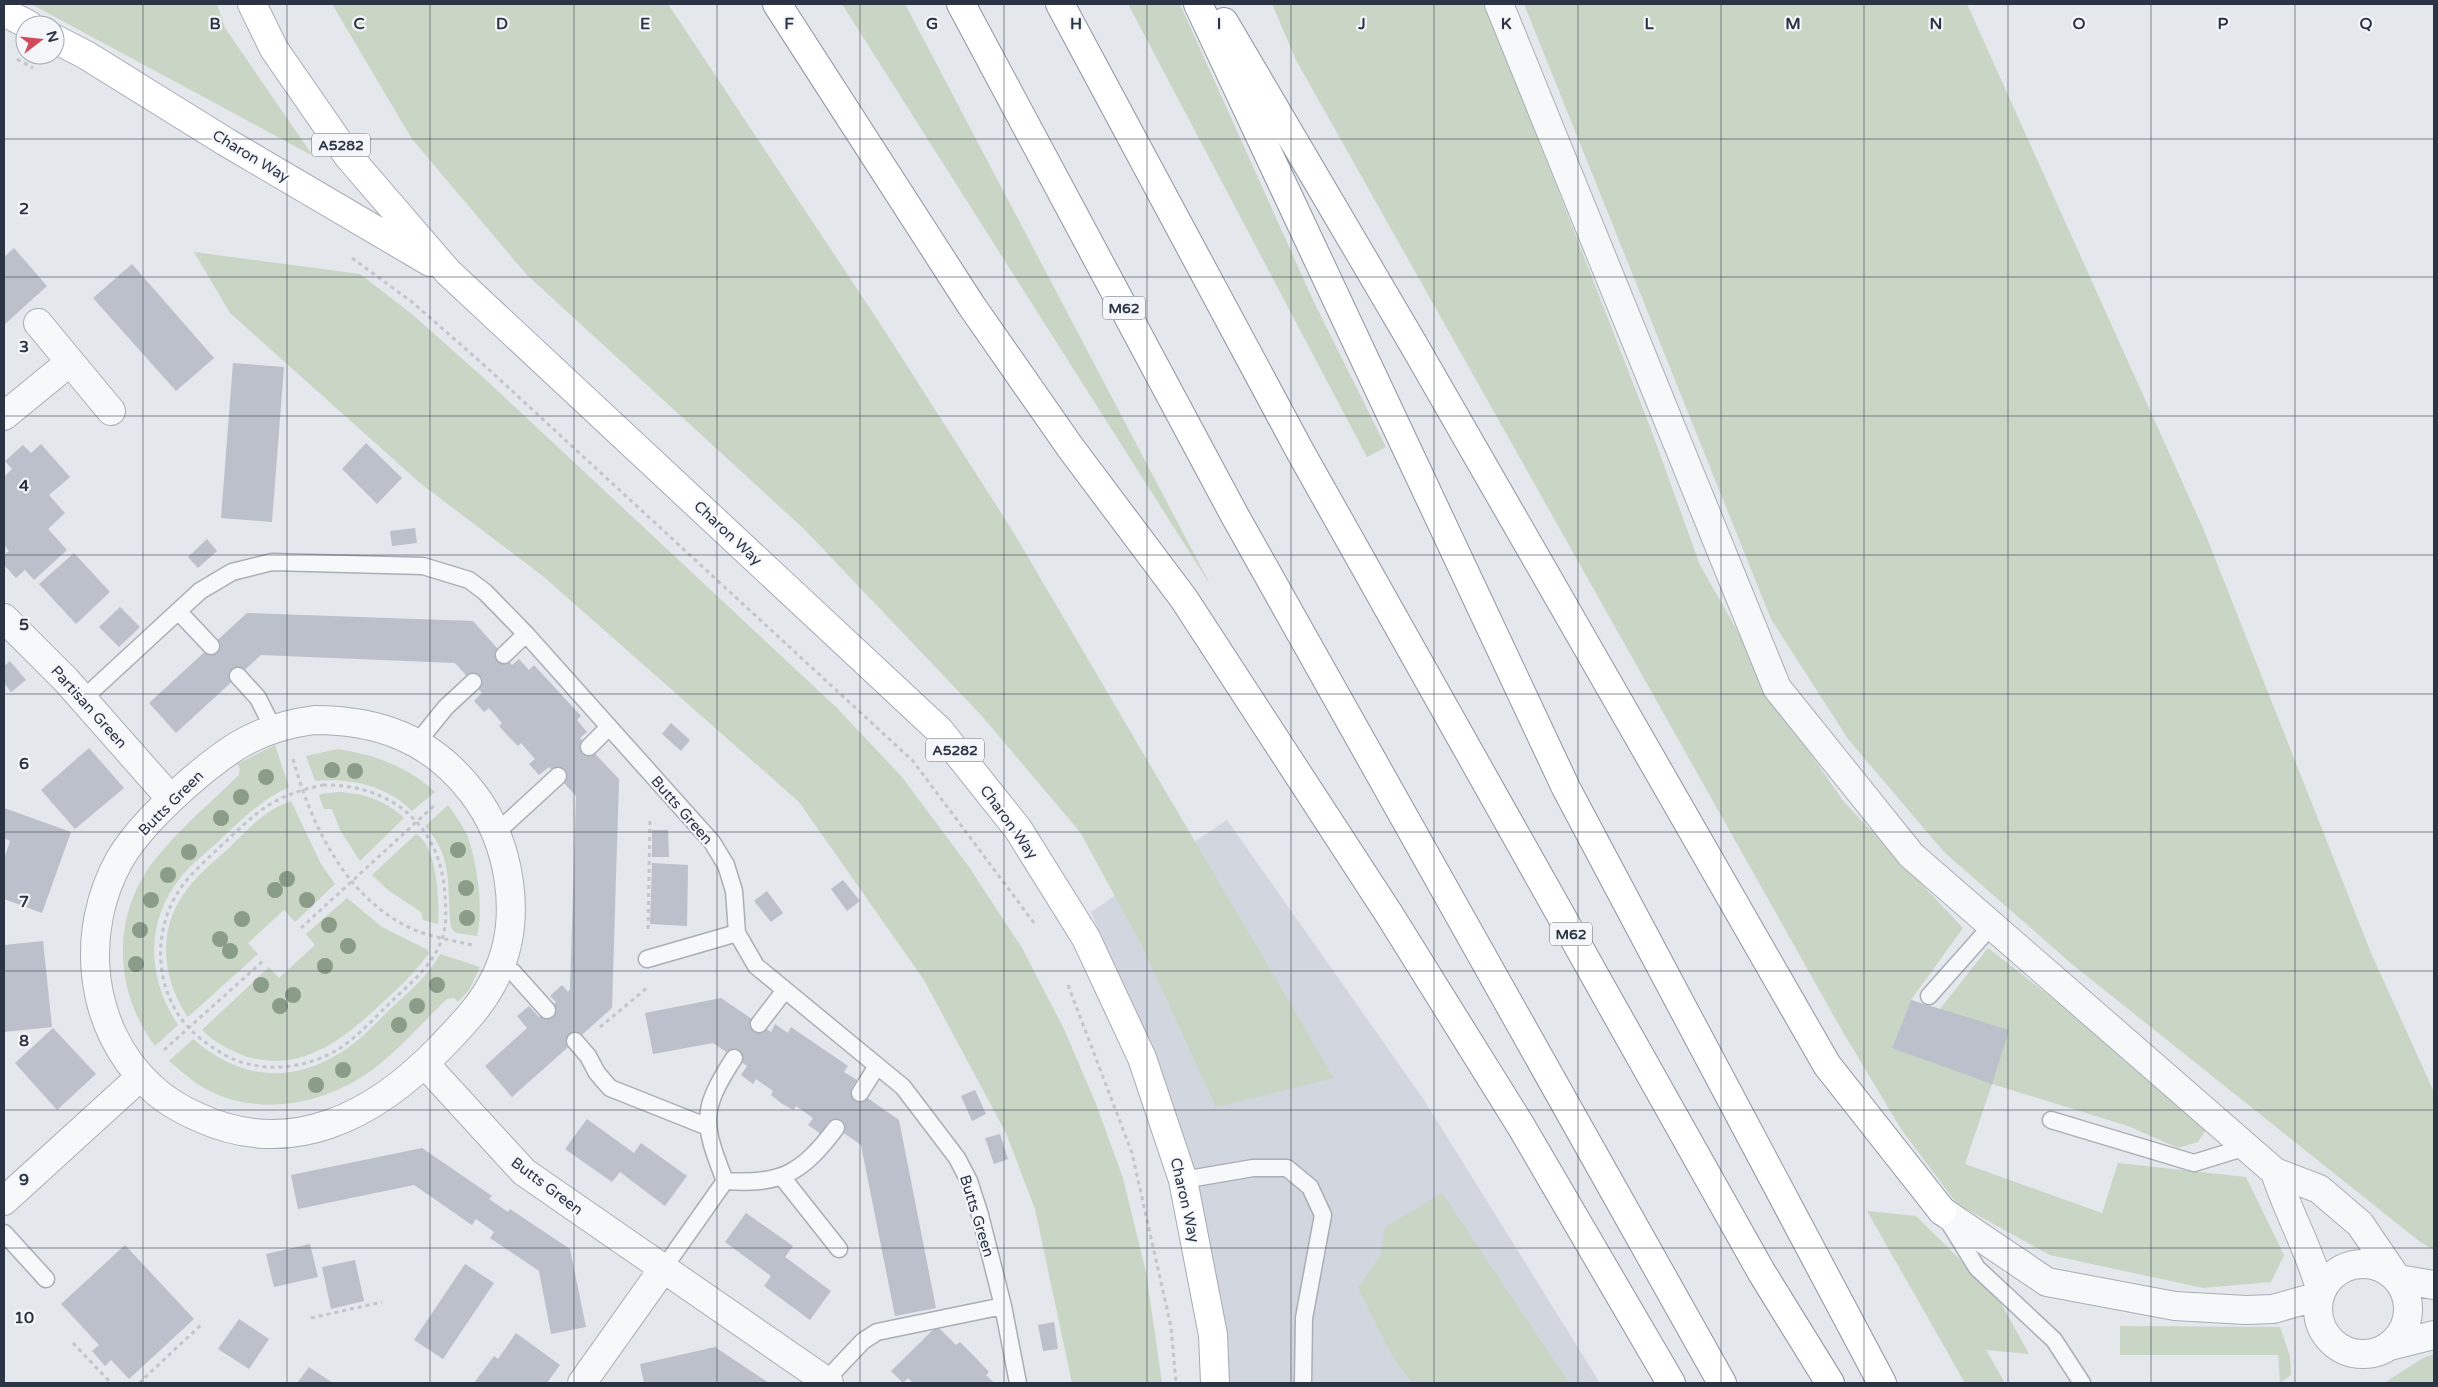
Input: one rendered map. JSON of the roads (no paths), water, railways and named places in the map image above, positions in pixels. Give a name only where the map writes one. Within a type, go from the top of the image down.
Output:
[{"type":"main road","name":"Charon Way","points":[[252,4],[274,49],[348,156],[448,272],[940,730],[1018,829],[1086,938],[1142,1058],[1183,1180],[1213,1335],[1215,1383]]},
{"type":"main road","points":[[777,4],[971,305],[1070,447],[1184,600],[1384,906],[1521,1126],[1671,1383]]},
{"type":"main road","name":"M62","points":[[960,4],[1240,524],[1722,1383]]},
{"type":"main road","name":"M62","points":[[1060,4],[1317,483],[1762,1273],[1830,1383]]},
{"type":"main road","points":[[1198,4],[1566,788],[1882,1383]]},
{"type":"main road","points":[[1213,4],[1415,347],[1827,1065],[1942,1211]]},
{"type":"main road","points":[[4,12],[15,18]]},
{"type":"main road","name":"Charon Way","points":[[65,45],[448,272]]},
{"type":"street","points":[[1499,4],[1777,688],[1911,855],[2274,1172],[2319,1189],[2360,1224],[2406,1291],[2409,1306],[2407,1321],[2401,1335],[2390,1346]]},
{"type":"street","points":[[38,323],[111,411]]},
{"type":"street","points":[[4,416],[70,362]]},
{"type":"street","name":"Partisan Green","points":[[4,618],[83,699],[171,799]]},
{"type":"street","name":"Butts Green","points":[[314,720],[370,724],[406,737],[436,756],[462,780],[483,806],[496,833],[506,866],[510,899],[502,959],[482,1000],[470,1016],[424,1064],[394,1090],[367,1108],[335,1124],[298,1133],[260,1134],[218,1127],[178,1108],[140,1077],[119,1046],[104,1012],[96,978],[95,933],[106,887],[121,857],[143,827],[171,799],[228,750],[278,726],[314,720]]},
{"type":"street","name":"Butts Green","points":[[424,1064],[524,1172],[827,1382]]},
{"type":"street","points":[[4,1201],[140,1077]]},
{"type":"street","points":[[2274,1172],[2285,1205],[2305,1243],[2315,1269],[2320,1294],[2319,1320],[2333,1344],[2346,1351],[2361,1355],[2376,1353],[2390,1346],[2434,1335]]},
{"type":"street","points":[[1942,1211],[2047,1282],[2175,1306],[2246,1310],[2273,1308],[2320,1294],[2328,1279],[2339,1270],[2353,1264],[2368,1263],[2382,1267],[2396,1276],[2434,1285]]},
{"type":"street","points":[[582,1383],[663,1269]]},
{"type":"lane","name":"Butts Green","points":[[83,699],[178,611],[215,581],[251,566],[272,562],[423,566],[469,580],[485,592],[526,634],[712,842],[726,864],[734,891],[737,933],[756,966],[902,1088],[957,1158],[969,1181],[980,1215],[1003,1306],[1018,1383]]},
{"type":"lane","points":[[178,611],[211,646]]},
{"type":"lane","points":[[504,655],[526,634]]},
{"type":"lane","points":[[238,676],[258,698],[278,726]]},
{"type":"lane","points":[[416,744],[441,713],[473,682]]},
{"type":"lane","points":[[589,747],[610,727]]},
{"type":"lane","points":[[496,833],[558,776]]},
{"type":"lane","points":[[1929,996],[1992,925]]},
{"type":"lane","points":[[647,959],[737,933]]},
{"type":"lane","points":[[502,959],[547,1010]]},
{"type":"lane","points":[[759,1024],[785,990]]},
{"type":"lane","points":[[577,1043],[588,1056],[597,1073],[610,1088],[708,1127]]},
{"type":"lane","points":[[725,1180],[715,1155],[708,1127],[707,1108],[716,1086],[734,1058]]},
{"type":"lane","points":[[860,1093],[877,1066]]},
{"type":"lane","points":[[2051,1120],[2194,1163],[2246,1147]]},
{"type":"lane","points":[[725,1180],[764,1181],[782,1177],[812,1158],[836,1128]]},
{"type":"lane","points":[[1183,1180],[1253,1168],[1287,1168],[1310,1187],[1323,1215],[1304,1318],[1302,1383]]},
{"type":"lane","points":[[782,1177],[839,1249]]},
{"type":"lane","points":[[663,1269],[725,1180]]},
{"type":"lane","points":[[1942,1211],[1977,1268],[2054,1340],[2082,1383]]},
{"type":"lane","points":[[4,1233],[46,1279]]},
{"type":"lane","name":"Butts Green","points":[[827,1382],[862,1341],[877,1332],[1003,1306]]}]
